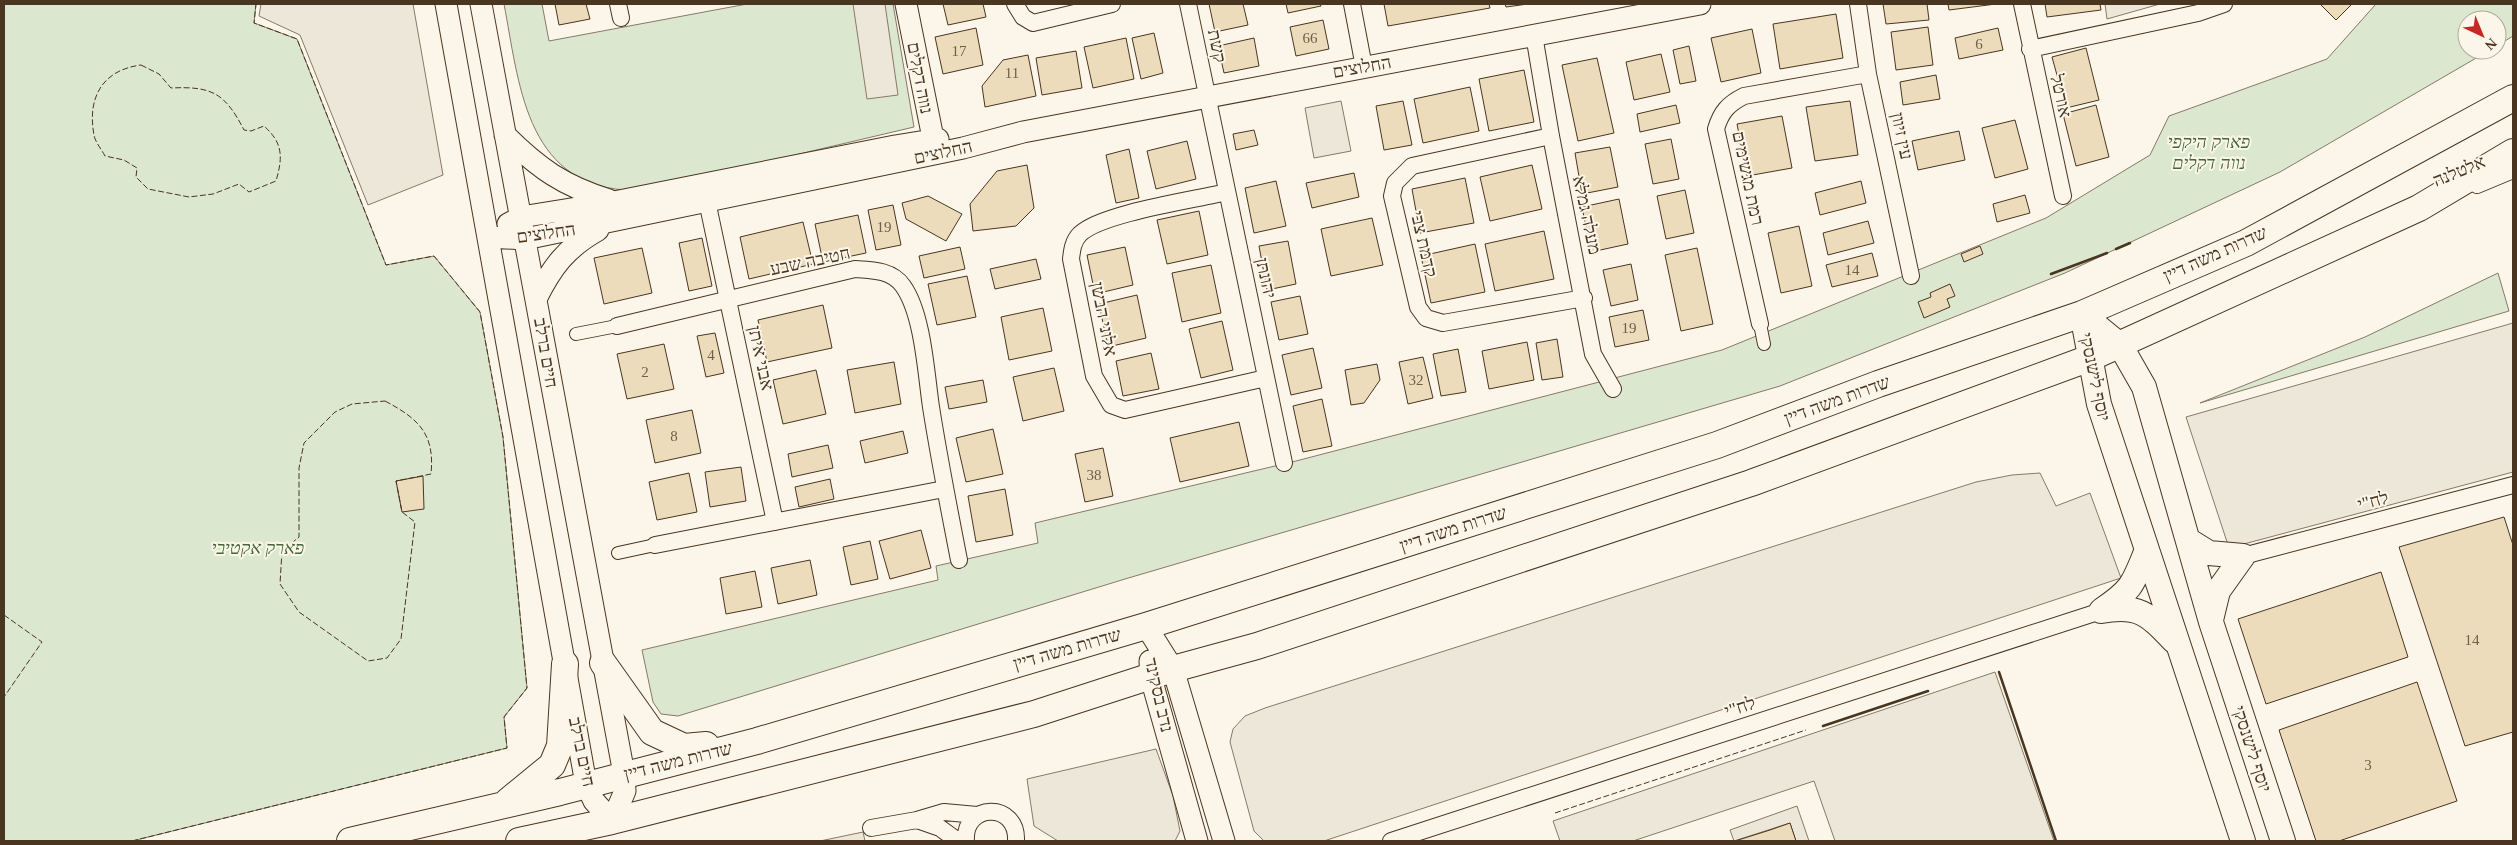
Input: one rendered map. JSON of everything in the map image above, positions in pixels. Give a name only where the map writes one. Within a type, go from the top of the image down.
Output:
[{"type":"main road","name":"שדרות משה דיין","points":[[350,841],[757,741],[1146,626],[1718,445],[1878,384],[2082,314],[2246,243],[2513,98]]},
{"type":"main road","points":[[519,841],[612,821],[1034,714],[1256,646],[1751,483],[2090,358],[2120,345],[2419,208],[2513,152]]},
{"type":"main road","name":"יוסף לישנסקי","points":[[2082,314],[2120,345],[2144,387],[2211,622],[2283,841]]},
{"type":"main road","name":"יוסף לישנסקי","points":[[2082,314],[2098,404],[2243,841]]},
{"type":"main road","points":[[2188,540],[2209,553],[2243,556]]},
{"type":"main road","points":[[2101,611],[2125,595],[2133,583],[2146,552]]},
{"type":"main road","points":[[2211,622],[2218,591],[2243,556]]},
{"type":"main road","points":[[2101,611],[2122,607],[2140,611],[2156,621],[2176,642]]},
{"type":"main road","points":[[603,663],[652,732],[659,737],[684,747],[757,741]]},
{"type":"main road","points":[[506,804],[552,765],[560,746],[565,664]]},
{"type":"street","name":"חיים ברלב","points":[[446,4],[586,784],[594,802],[612,821],[625,791],[624,774],[481,4]]},
{"type":"street","name":"נווה דקלים","points":[[906,4],[934,146]]},
{"type":"street","points":[[1015,4],[1023,17],[1033,23],[1112,4]]},
{"type":"street","name":"קשת","points":[[1188,4],[1207,96]]},
{"type":"street","points":[[1352,4],[1364,67]]},
{"type":"street","name":"עין זיוון","points":[[1858,4],[1868,74],[1911,276]]},
{"type":"street","name":"אורטל","points":[[2022,4],[2030,49],[2063,196]]},
{"type":"street","points":[[2030,49],[2198,13],[2224,4]]},
{"type":"street","name":"החלוצים","points":[[488,237],[521,216],[614,202],[1023,132],[1691,5]]},
{"type":"street","name":"מעלה גמלא","points":[[1534,35],[1551,136],[1594,354],[1613,394]]},
{"type":"street","name":"רמת מגשימים","points":[[1764,344],[1716,129],[1721,115],[1730,103],[1744,96],[1868,74]]},
{"type":"street","name":"יהונתן","points":[[1207,96],[1284,465]]},
{"type":"street","points":[[506,135],[531,161],[551,176],[581,191],[614,202]]},
{"type":"street","name":"קדמת צבי","points":[[1551,136],[1412,166],[1395,183],[1392,196],[1418,307],[1426,318],[1443,323],[1584,298]]},
{"type":"street","name":"החלוצים","points":[[488,237],[525,239],[609,223],[934,146]]},
{"type":"street","name":"אלטלנה","points":[[2419,208],[2513,170]]},
{"type":"street","name":"אלוני הבשן","points":[[1227,192],[1105,220],[1079,235],[1073,245],[1071,259],[1094,376],[1111,405],[1125,410],[1266,378]]},
{"type":"street","name":"אבני איתן","points":[[707,201],[775,522]]},
{"type":"street","points":[[536,299],[551,270],[565,254],[578,242],[609,223]]},
{"type":"street","name":"חטיבה שבע","points":[[576,334],[855,270],[877,270],[902,284],[916,315],[944,489],[960,565]]},
{"type":"street","name":"לח\"י","points":[[2243,556],[2513,485]]},
{"type":"street","points":[[618,553],[944,489]]},
{"type":"street","name":"לח\"י","points":[[1391,841],[2101,611]]},
{"type":"street","name":"נדב בסקינד","points":[[1146,626],[1224,841]]},
{"type":"street","name":"נדב בסקינד","points":[[1162,674],[1197,841]]},
{"type":"street","points":[[872,828],[917,820],[944,812],[977,815],[993,811],[1001,813],[1014,824],[1020,838]]},
{"type":"street","points":[[966,841],[967,828],[977,815]]},
{"type":"street","points":[[1191,841],[1192,818]]},
{"type":"street","points":[[917,820],[940,828],[958,841]]},
{"type":"green space","name":"פארק אקטיבי","points":[[4,4],[256,4],[254,23],[297,39],[386,265],[434,256],[480,312],[503,437],[527,688],[504,717],[507,748],[132,841],[4,841]]},
{"type":"green space","points":[[504,4],[542,4],[549,41],[747,4],[893,4],[914,127],[655,188],[625,190],[592,183],[566,169],[547,149],[533,124],[515,65]]},
{"type":"green space","name":"פארק היקפי נווה דקלים","points":[[2376,4],[2513,4],[2513,36],[2507,40],[2507,10],[2457,10],[2457,60],[2473,60],[2280,172],[2065,273],[1780,386],[1125,579],[678,716],[661,714],[653,702],[642,650],[938,580],[936,566],[1038,543],[1035,523],[1296,461],[1722,350],[2046,218],[2150,155],[2169,116],[2327,59]]},
{"type":"green space","points":[[2498,273],[2509,311],[2200,403],[2365,337]]},
{"type":"shaded area","points":[[261,4],[413,4],[443,175],[368,205],[300,35],[259,16]]},
{"type":"shaded area","points":[[853,4],[885,4],[898,95],[867,99]]},
{"type":"shaded area","points":[[2105,4],[2160,4],[2107,19]]},
{"type":"shaded area","points":[[1341,101],[1351,151],[1314,158],[1305,108]]},
{"type":"shaded area","points":[[2513,323],[2513,472],[2229,548],[2186,417]]},
{"type":"shaded area","points":[[2040,473],[2056,506],[2090,493],[2121,578],[1324,841],[1264,841],[1254,831],[1230,742],[1233,729],[1245,716],[1265,708],[1976,482],[2012,475]]},
{"type":"shaded area","points":[[1995,672],[2054,841],[1835,841],[1814,781],[1633,841],[1560,841],[1553,821]]},
{"type":"shaded area","points":[[1156,749],[1173,796],[1180,831],[1175,841],[1058,841],[1034,826],[1027,779]]},
{"type":"shaded area","points":[[1797,806],[1809,841],[1796,841],[1790,823],[1734,841],[1730,830]]},
{"type":"shaded area","points":[[863,832],[865,841],[820,841]]},
{"type":"building","points":[[555,4],[586,4],[590,19],[559,25]]},
{"type":"building","points":[[943,4],[983,4],[986,17],[948,25]]},
{"type":"building","points":[[1209,4],[1243,4],[1248,25],[1215,32]]},
{"type":"building","points":[[1286,4],[1320,4],[1321,6],[1288,13]]},
{"type":"building","points":[[1384,4],[1489,4],[1490,8],[1388,26]]},
{"type":"building","points":[[1505,4],[1528,4],[1506,7]]},
{"type":"building","points":[[1883,4],[1927,4],[1929,20],[1886,24]]},
{"type":"building","points":[[1948,4],[1996,4],[1949,10]]},
{"type":"building","points":[[2045,4],[2100,4],[2101,10],[2047,17]]},
{"type":"building","points":[[2320,4],[2352,4],[2336,20]]},
{"type":"building","points":[[1836,14],[1843,58],[1780,69],[1773,24]]},
{"type":"building","points":[[1323,20],[1329,49],[1296,56],[1290,27]]},
{"type":"building","points":[[1928,27],[1933,65],[1896,70],[1891,32]]},
{"type":"building","points":[[976,28],[983,65],[943,74],[935,37]]},
{"type":"building","points":[[1998,28],[2003,50],[1959,59],[1955,38]]},
{"type":"building","points":[[1752,29],[1761,73],[1721,82],[1711,38]]},
{"type":"building","points":[[1154,33],[1163,73],[1141,79],[1132,38]]},
{"type":"building","points":[[1126,38],[1134,79],[1093,88],[1084,47]]},
{"type":"building","points":[[1254,38],[1259,66],[1224,73],[1218,46]]},
{"type":"building","points":[[1689,46],[1696,81],[1680,84],[1673,50]]},
{"type":"building","points":[[2086,48],[2099,100],[2066,108],[2052,57]]},
{"type":"building","points":[[1076,51],[1082,88],[1042,95],[1036,58]]},
{"type":"building","points":[[1661,54],[1670,92],[1634,100],[1626,62]]},
{"type":"building","points":[[1028,55],[1036,96],[985,107],[982,86],[1003,60]]},
{"type":"building","points":[[1597,58],[1614,133],[1578,141],[1562,65]]},
{"type":"building","points":[[1524,70],[1534,122],[1489,131],[1479,79]]},
{"type":"building","points":[[1936,75],[1940,99],[1903,105],[1900,82]]},
{"type":"building","points":[[1470,87],[1479,131],[1423,143],[1414,99]]},
{"type":"building","points":[[1403,101],[1412,145],[1384,150],[1376,106]]},
{"type":"building","points":[[1850,101],[1858,155],[1815,161],[1806,107]]},
{"type":"building","points":[[1676,105],[1680,123],[1640,132],[1637,114]]},
{"type":"building","points":[[2096,105],[2109,157],[2076,166],[2063,114]]},
{"type":"building","points":[[1782,116],[1792,168],[1747,176],[1737,124]]},
{"type":"building","points":[[2015,120],[2028,169],[1995,178],[1982,128]]},
{"type":"building","points":[[1254,130],[1258,145],[1236,150],[1233,134]]},
{"type":"building","points":[[1959,131],[1965,160],[1918,170],[1912,141]]},
{"type":"building","points":[[1671,139],[1679,179],[1653,184],[1645,144]]},
{"type":"building","points":[[1187,141],[1196,179],[1156,189],[1147,151]]},
{"type":"building","points":[[1610,147],[1618,187],[1582,194],[1575,153]]},
{"type":"building","points":[[1129,149],[1139,198],[1116,203],[1106,155]]},
{"type":"building","points":[[1027,165],[1034,208],[1016,226],[973,231],[970,204],[997,171]]},
{"type":"building","points":[[1532,165],[1542,209],[1490,221],[1480,177]]},
{"type":"building","points":[[1354,173],[1359,197],[1312,208],[1306,183]]},
{"type":"building","points":[[1465,178],[1474,223],[1420,233],[1412,189]]},
{"type":"building","points":[[1276,181],[1286,226],[1254,233],[1245,188]]},
{"type":"building","points":[[1861,181],[1866,203],[1820,215],[1815,193]]},
{"type":"building","points":[[1685,190],[1694,233],[1666,239],[1657,196]]},
{"type":"building","points":[[2025,195],[2030,213],[1997,222],[1993,204]]},
{"type":"building","points":[[928,196],[962,214],[946,241],[906,219],[902,203]]},
{"type":"building","points":[[1619,199],[1628,244],[1591,252],[1582,207]]},
{"type":"building","points":[[893,205],[901,245],[876,250],[868,210]]},
{"type":"building","points":[[1199,211],[1208,255],[1167,264],[1157,220]]},
{"type":"building","points":[[858,215],[866,253],[823,262],[815,224]]},
{"type":"building","points":[[1372,218],[1383,265],[1331,276],[1321,229]]},
{"type":"building","points":[[1868,221],[1874,243],[1828,255],[1823,233]]},
{"type":"building","points":[[803,222],[813,264],[749,279],[740,237]]},
{"type":"building","points":[[1799,226],[1812,286],[1781,293],[1768,233]]},
{"type":"building","points":[[1544,231],[1554,279],[1495,291],[1485,244]]},
{"type":"building","points":[[702,238],[712,286],[689,291],[679,243]]},
{"type":"building","points":[[1288,241],[1296,284],[1267,290],[1259,246]]},
{"type":"building","points":[[1475,244],[1485,292],[1431,303],[1421,256]]},
{"type":"building","points":[[1980,246],[1983,254],[1964,262],[1961,254]]},
{"type":"building","points":[[960,247],[965,269],[924,278],[919,256]]},
{"type":"building","points":[[1125,247],[1133,285],[1095,294],[1087,255]]},
{"type":"building","points":[[642,248],[652,293],[604,304],[594,258]]},
{"type":"building","points":[[1697,248],[1713,324],[1681,331],[1665,255]]},
{"type":"building","points":[[1872,253],[1878,276],[1832,287],[1826,265]]},
{"type":"building","points":[[1036,259],[1041,279],[995,289],[990,269]]},
{"type":"building","points":[[1631,264],[1638,300],[1611,306],[1603,270]]},
{"type":"building","points":[[1211,265],[1221,313],[1182,322],[1172,273]]},
{"type":"building","points":[[967,276],[976,317],[937,325],[928,284]]},
{"type":"building","points":[[1950,284],[1955,296],[1947,299],[1950,307],[1924,318],[1918,302],[1931,297],[1930,293]]},
{"type":"building","points":[[1137,295],[1146,338],[1108,347],[1099,304]]},
{"type":"building","points":[[1300,296],[1308,334],[1279,340],[1271,302]]},
{"type":"building","points":[[823,305],[832,348],[767,362],[758,320]]},
{"type":"building","points":[[1043,308],[1052,351],[1009,360],[1001,317]]},
{"type":"building","points":[[1643,310],[1649,340],[1615,347],[1609,317]]},
{"type":"building","points":[[1222,321],[1233,370],[1201,378],[1189,329]]},
{"type":"building","points":[[715,333],[724,373],[706,377],[697,336]]},
{"type":"building","points":[[1557,339],[1563,377],[1542,380],[1536,343]]},
{"type":"building","points":[[1527,342],[1534,380],[1489,389],[1482,351]]},
{"type":"building","points":[[664,344],[674,389],[627,399],[617,354]]},
{"type":"building","points":[[1313,348],[1322,388],[1291,395],[1282,355]]},
{"type":"building","points":[[1458,349],[1466,392],[1441,396],[1433,354]]},
{"type":"building","points":[[1151,353],[1159,389],[1123,396],[1116,361]]},
{"type":"building","points":[[1423,357],[1433,398],[1408,404],[1399,362]]},
{"type":"building","points":[[894,362],[901,404],[855,413],[847,370]]},
{"type":"building","points":[[1377,364],[1380,380],[1364,403],[1351,405],[1345,370]]},
{"type":"building","points":[[1054,368],[1064,411],[1023,421],[1013,377]]},
{"type":"building","points":[[816,370],[826,414],[783,424],[773,380]]},
{"type":"building","points":[[983,380],[987,402],[949,409],[945,387]]},
{"type":"building","points":[[1322,399],[1332,446],[1303,452],[1293,406]]},
{"type":"building","points":[[692,410],[701,453],[655,463],[646,420]]},
{"type":"building","points":[[1239,422],[1249,466],[1180,482],[1170,438]]},
{"type":"building","points":[[993,429],[1003,474],[966,482],[956,438]]},
{"type":"building","points":[[903,431],[908,453],[865,463],[860,441]]},
{"type":"building","points":[[828,445],[833,468],[792,477],[788,454]]},
{"type":"building","points":[[1103,448],[1113,496],[1085,502],[1075,454]]},
{"type":"building","points":[[741,467],[746,501],[710,507],[705,472]]},
{"type":"building","points":[[689,473],[697,512],[657,520],[649,482]]},
{"type":"building","points":[[423,476],[424,509],[402,512],[396,481]]},
{"type":"building","points":[[830,479],[834,499],[799,507],[795,487]]},
{"type":"building","points":[[1005,489],[1013,535],[976,542],[968,496]]},
{"type":"building","points":[[2504,517],[2513,545],[2513,732],[2465,746],[2399,547]]},
{"type":"building","points":[[921,530],[931,568],[890,579],[879,541]]},
{"type":"building","points":[[870,541],[878,579],[851,585],[843,547]]},
{"type":"building","points":[[810,560],[817,595],[778,604],[771,568]]},
{"type":"building","points":[[755,571],[762,607],[726,614],[720,578]]},
{"type":"building","points":[[2381,572],[2408,657],[2266,704],[2238,619]]},
{"type":"building","points":[[2417,682],[2457,801],[2339,841],[2316,841],[2279,730]]},
{"type":"building","points":[[1790,823],[1796,841],[1735,841],[1770,830]]},
{"type":"fence","points":[[132,841],[507,748],[504,717],[527,688],[503,437],[480,312],[434,256],[386,265],[297,39],[254,23],[256,4]]},
{"type":"fence","points":[[141,65],[159,74],[171,88],[197,89],[216,94],[230,108],[244,130],[251,131],[264,126],[275,138],[280,151],[280,165],[276,181],[249,192],[239,184],[213,194],[189,197],[148,189],[136,177],[137,168],[124,160],[105,156],[94,135],[92,122],[96,98],[100,88],[116,73],[141,65]]},
{"type":"fence","points":[[385,401],[416,421],[427,438],[432,460],[431,474],[396,481],[402,512],[415,522],[401,639],[387,658],[368,661],[299,612],[280,584],[282,551],[299,537],[299,468],[304,443],[335,412],[352,404],[385,401]]},
{"type":"fence","points":[[4,615],[42,642],[4,697]]},
{"type":"fence","points":[[1555,813],[1806,730]]},
{"type":"wall","points":[[2116,249],[2130,243]]},
{"type":"wall","points":[[2051,274],[2107,253]]},
{"type":"wall","points":[[1999,672],[2056,841]]},
{"type":"wall","points":[[1823,726],[1928,691]]}]
